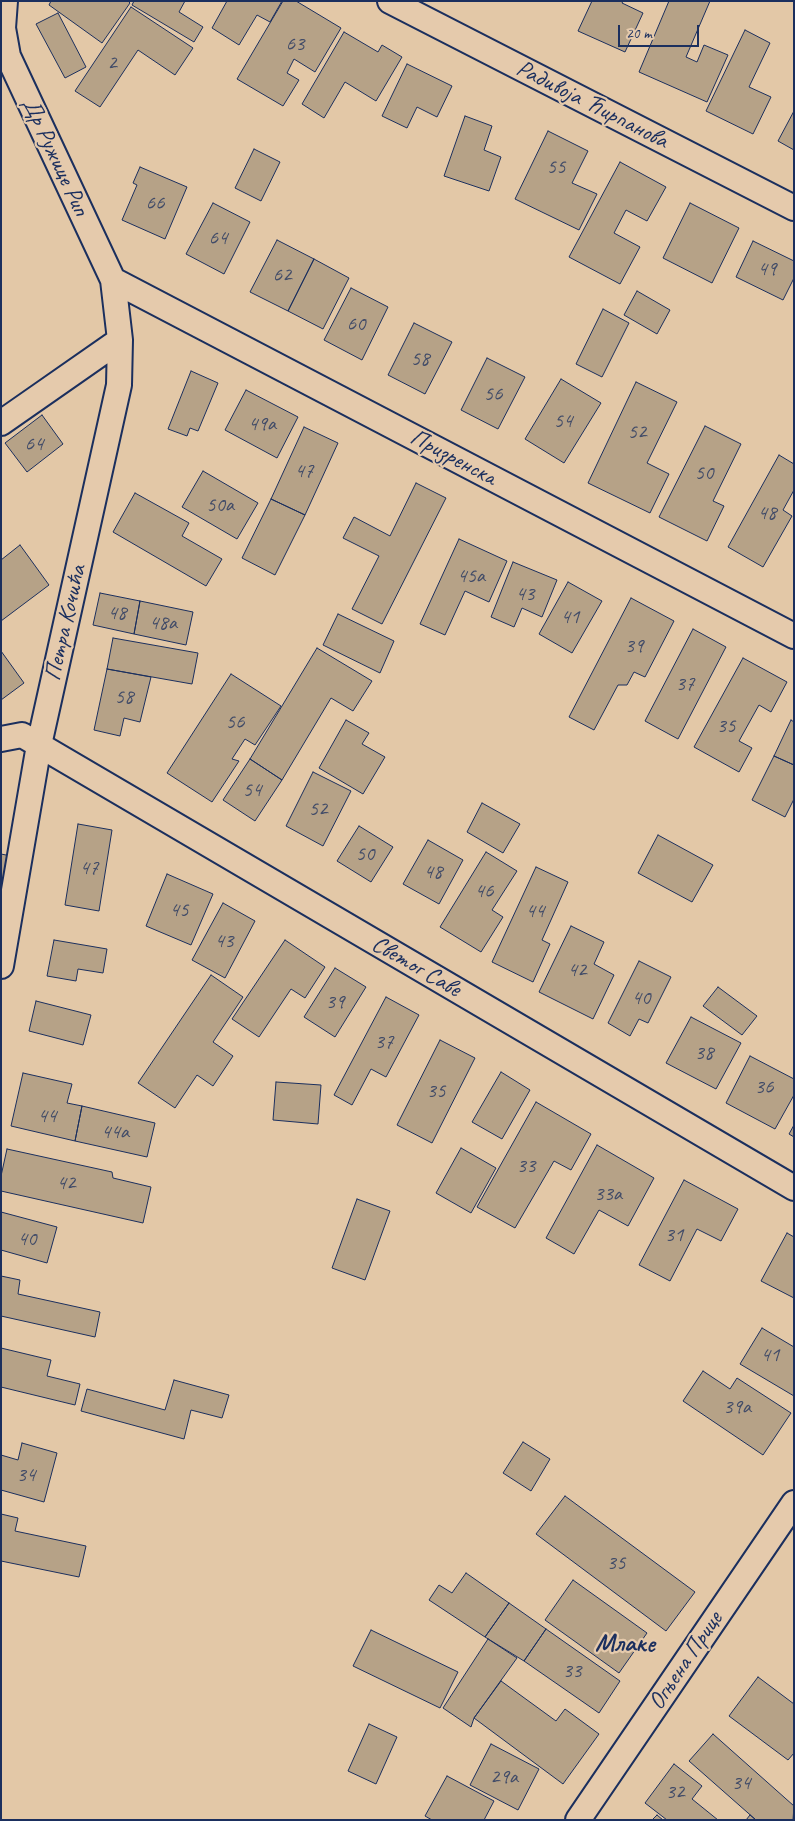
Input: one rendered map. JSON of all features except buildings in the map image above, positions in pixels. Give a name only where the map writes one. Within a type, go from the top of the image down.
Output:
[{"type":"street","name":"Др Ружице Рип","points":[[5,1],[3,28],[8,56],[113,280]]},
{"type":"street","name":"Радивоја Ћирпанова","points":[[390,1],[794,208]]},
{"type":"street","name":"Петра Кочића","points":[[1,966],[39,745],[119,385],[120,340],[113,280]]},
{"type":"street","name":"Призренска","points":[[113,280],[794,636]]},
{"type":"street","points":[[1,423],[120,340]]},
{"type":"street","name":"Светог Саве","points":[[1,739],[22,735],[794,1188]]},
{"type":"street","name":"Огњена Прице","points":[[578,1820],[794,1503]]},
{"type":"district","name":"Млаке","points":[[625,1644]]}]
